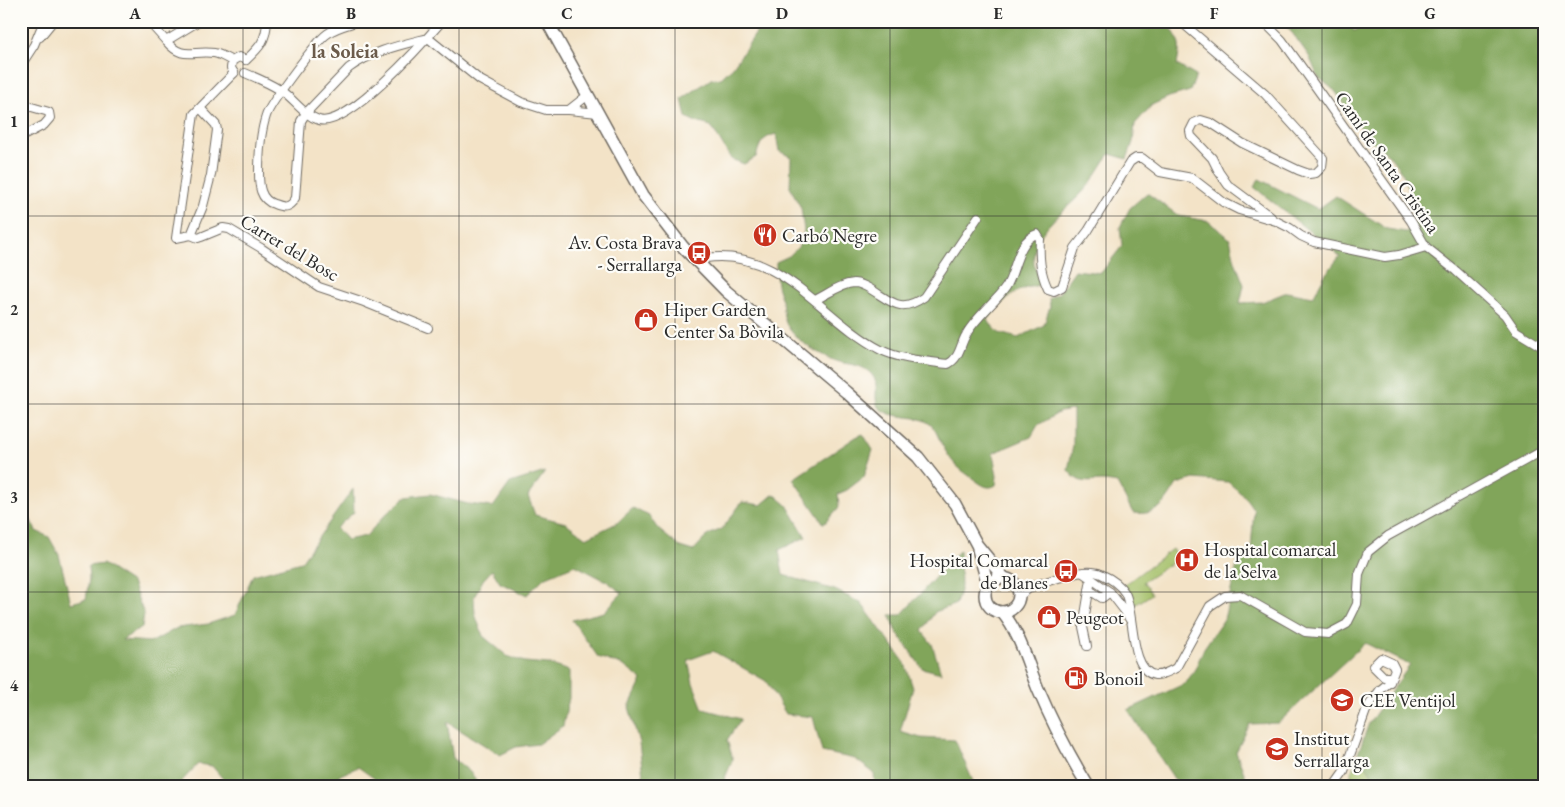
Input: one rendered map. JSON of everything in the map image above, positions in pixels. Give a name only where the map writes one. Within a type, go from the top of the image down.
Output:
[{"type":"main road","points":[[547,21],[643,195],[700,266],[726,291],[872,414],[918,457],[955,504],[977,545],[1004,578]]},
{"type":"main road","points":[[977,545],[988,585]]},
{"type":"main road","points":[[1017,634],[1016,596],[1010,580],[1004,578],[994,580],[988,585],[985,594],[986,602],[992,609],[1002,612],[1017,634],[1038,689],[1088,786]]},
{"type":"main road","points":[[1002,612],[1016,596]]},
{"type":"street","points":[[34,45],[44,21]]},
{"type":"street","points":[[21,65],[53,21]]},
{"type":"street","points":[[148,21],[173,48],[186,54],[215,53],[232,61]]},
{"type":"street","points":[[166,41],[199,21]]},
{"type":"street","points":[[246,60],[260,46],[266,35],[267,21]]},
{"type":"street","points":[[359,21],[335,29],[325,35],[281,91],[266,115],[260,148],[259,183],[261,193],[269,203],[284,208],[291,205],[295,198],[302,121],[306,114],[349,68],[358,61],[390,48],[428,38]]},
{"type":"street","points":[[232,61],[231,68],[234,73],[240,75],[246,73],[281,91],[306,114],[326,121],[343,114],[367,98],[428,38],[442,21]]},
{"type":"street","points":[[1180,21],[1265,94],[1323,158],[1322,168],[1316,173],[1309,174],[1242,143],[1211,123],[1202,120],[1194,123],[1190,131],[1191,136],[1212,158],[1228,185],[1276,221]]},
{"type":"street","name":"Camí de Santa Cristina","points":[[1263,21],[1282,40],[1308,76],[1411,221],[1426,247],[1456,270],[1505,315],[1516,331],[1544,348]]},
{"type":"street","points":[[428,38],[480,80],[521,102],[546,110],[598,113]]},
{"type":"street","points":[[232,61],[239,57],[246,60]]},
{"type":"street","points":[[246,60],[248,67],[246,73]]},
{"type":"street","points":[[191,235],[203,206],[211,174],[218,130],[216,125],[200,108],[234,73]]},
{"type":"street","points":[[569,110],[588,95]]},
{"type":"street","points":[[21,104],[48,112],[50,118],[44,125],[21,137]]},
{"type":"street","name":"Carrer del Bosc","points":[[200,108],[194,114],[176,238],[191,235],[198,238],[223,228],[228,229],[268,252],[319,287],[364,302],[428,328]]},
{"type":"street","points":[[700,266],[706,258],[723,256],[747,260],[777,273],[815,300],[852,332],[880,349],[896,357],[948,364],[953,362],[959,353],[966,334],[1007,286],[1023,247],[1032,236],[1037,234],[1040,239],[1039,259],[1043,279],[1048,289],[1054,291],[1062,288],[1075,248],[1088,231],[1130,162],[1136,158],[1142,158],[1160,172],[1192,178],[1223,202],[1239,210],[1276,221],[1314,242],[1385,257],[1399,256],[1426,247]]},
{"type":"street","points":[[815,300],[843,286],[856,283],[866,286],[890,302],[904,306],[915,303],[924,297],[978,217]]},
{"type":"street","points":[[1016,596],[1032,586],[1083,572],[1090,571],[1112,580],[1124,592],[1130,606],[1137,653],[1142,668],[1148,673],[1156,675],[1176,668],[1210,606],[1225,596],[1240,595],[1305,632],[1328,634],[1346,624],[1357,604],[1359,574],[1368,552],[1388,536],[1544,450]]},
{"type":"street","points":[[1083,572],[1110,592],[1132,624]]},
{"type":"street","points":[[1091,579],[1100,574]]},
{"type":"street","points":[[1087,646],[1083,627],[1091,579]]},
{"type":"street","points":[[1089,590],[1102,598],[1110,592]]},
{"type":"street","points":[[1334,786],[1344,772],[1367,708],[1380,690],[1390,682],[1392,677]]},
{"type":"green space","points":[[762,21],[1145,21],[1148,23],[1159,21],[1172,30],[1179,45],[1177,65],[1196,76],[1190,91],[1169,97],[1152,105],[1135,124],[1133,142],[1127,159],[1110,154],[1088,186],[1053,221],[1038,240],[1034,251],[1034,263],[1041,285],[1016,292],[987,320],[999,333],[1018,338],[1044,325],[1050,306],[1049,298],[1059,293],[1075,270],[1101,273],[1122,246],[1120,227],[1130,208],[1147,193],[1179,216],[1208,221],[1230,239],[1235,261],[1244,285],[1240,303],[1262,302],[1287,292],[1313,297],[1325,275],[1340,256],[1254,187],[1259,179],[1318,209],[1336,196],[1387,229],[1406,232],[1419,219],[1403,174],[1389,155],[1368,138],[1335,91],[1318,77],[1309,56],[1281,21],[1348,21],[1354,31],[1374,21],[1544,21],[1544,786],[1379,786],[1367,767],[1357,756],[1369,723],[1410,665],[1365,643],[1278,723],[1250,724],[1236,752],[1249,786],[1179,786],[1128,710],[1186,683],[1195,669],[1204,648],[1224,619],[1238,561],[1251,549],[1254,510],[1245,497],[1228,482],[1194,479],[1177,484],[1165,502],[1155,510],[1133,513],[1117,483],[1082,481],[1075,478],[1068,470],[1073,446],[1073,410],[1060,412],[1038,425],[1031,437],[993,453],[997,476],[996,485],[985,486],[955,464],[932,426],[927,422],[884,412],[878,407],[876,382],[868,371],[859,366],[838,362],[827,357],[806,345],[794,335],[785,320],[782,300],[777,285],[776,271],[776,262],[789,256],[799,246],[804,231],[801,208],[790,187],[791,157],[779,151],[776,134],[765,139],[760,145],[756,157],[744,164],[731,159],[711,126],[686,117],[682,99],[711,79],[721,78],[733,67]]},
{"type":"green space","points":[[863,434],[873,450],[864,477],[847,490],[838,494],[839,507],[824,524],[793,479]]},
{"type":"green space","points":[[545,472],[528,496],[535,515],[566,523],[586,538],[617,523],[633,508],[649,516],[658,529],[680,547],[693,551],[708,535],[722,529],[742,502],[761,505],[774,494],[787,505],[806,537],[779,550],[783,575],[835,590],[861,603],[905,663],[913,688],[900,732],[921,738],[955,740],[975,786],[875,786],[874,773],[855,759],[822,752],[813,717],[786,714],[766,681],[713,651],[688,660],[693,683],[703,709],[741,719],[727,740],[733,759],[724,780],[725,786],[637,786],[643,775],[639,743],[629,707],[642,680],[624,666],[598,657],[572,620],[604,612],[622,593],[608,582],[575,565],[544,578],[527,595],[500,583],[492,570],[483,580],[474,597],[475,614],[483,636],[507,656],[525,662],[549,664],[569,671],[569,698],[563,726],[538,744],[516,747],[500,755],[447,722],[453,758],[470,772],[479,786],[375,786],[375,779],[358,767],[316,786],[229,786],[212,766],[198,764],[177,786],[21,786],[21,501],[36,531],[49,537],[59,555],[71,603],[86,599],[89,579],[88,566],[103,564],[132,583],[144,614],[142,627],[122,640],[152,642],[177,628],[208,624],[235,615],[253,575],[301,562],[353,489],[354,512],[336,528],[347,540],[366,536],[386,514],[406,497],[430,494],[468,504],[493,507],[510,483]]},
{"type":"green space","points":[[1172,549],[1179,558],[1143,582],[1152,594],[1132,607],[1123,586]]},
{"type":"green space","points":[[960,550],[961,587],[956,604],[935,612],[922,631],[932,644],[941,673],[922,668],[896,631],[890,615],[901,615]]},
{"type":"green space","points":[[1357,756],[1367,767],[1379,786],[1347,786]]},
{"type":"place","name":"Carbó Negre","points":[[765,235]]},
{"type":"place","name":"Av. Costa Brava - Serrallarga","points":[[699,253]]},
{"type":"place","name":"Hiper Garden Center Sa Bòvila","points":[[646,320]]},
{"type":"place","name":"Hospital comarcal de la Selva","points":[[1187,560]]},
{"type":"place","name":"Hospital Comarcal de Blanes","points":[[1066,571]]},
{"type":"place","name":"Peugeot","points":[[1049,617]]},
{"type":"place","name":"Bonoil","points":[[1076,678]]},
{"type":"place","name":"CEE Ventijol","points":[[1342,700]]},
{"type":"place","name":"Institut Serrallarga","points":[[1277,749]]},
{"type":"district","name":"la Soleia","points":[[345,51]]}]
